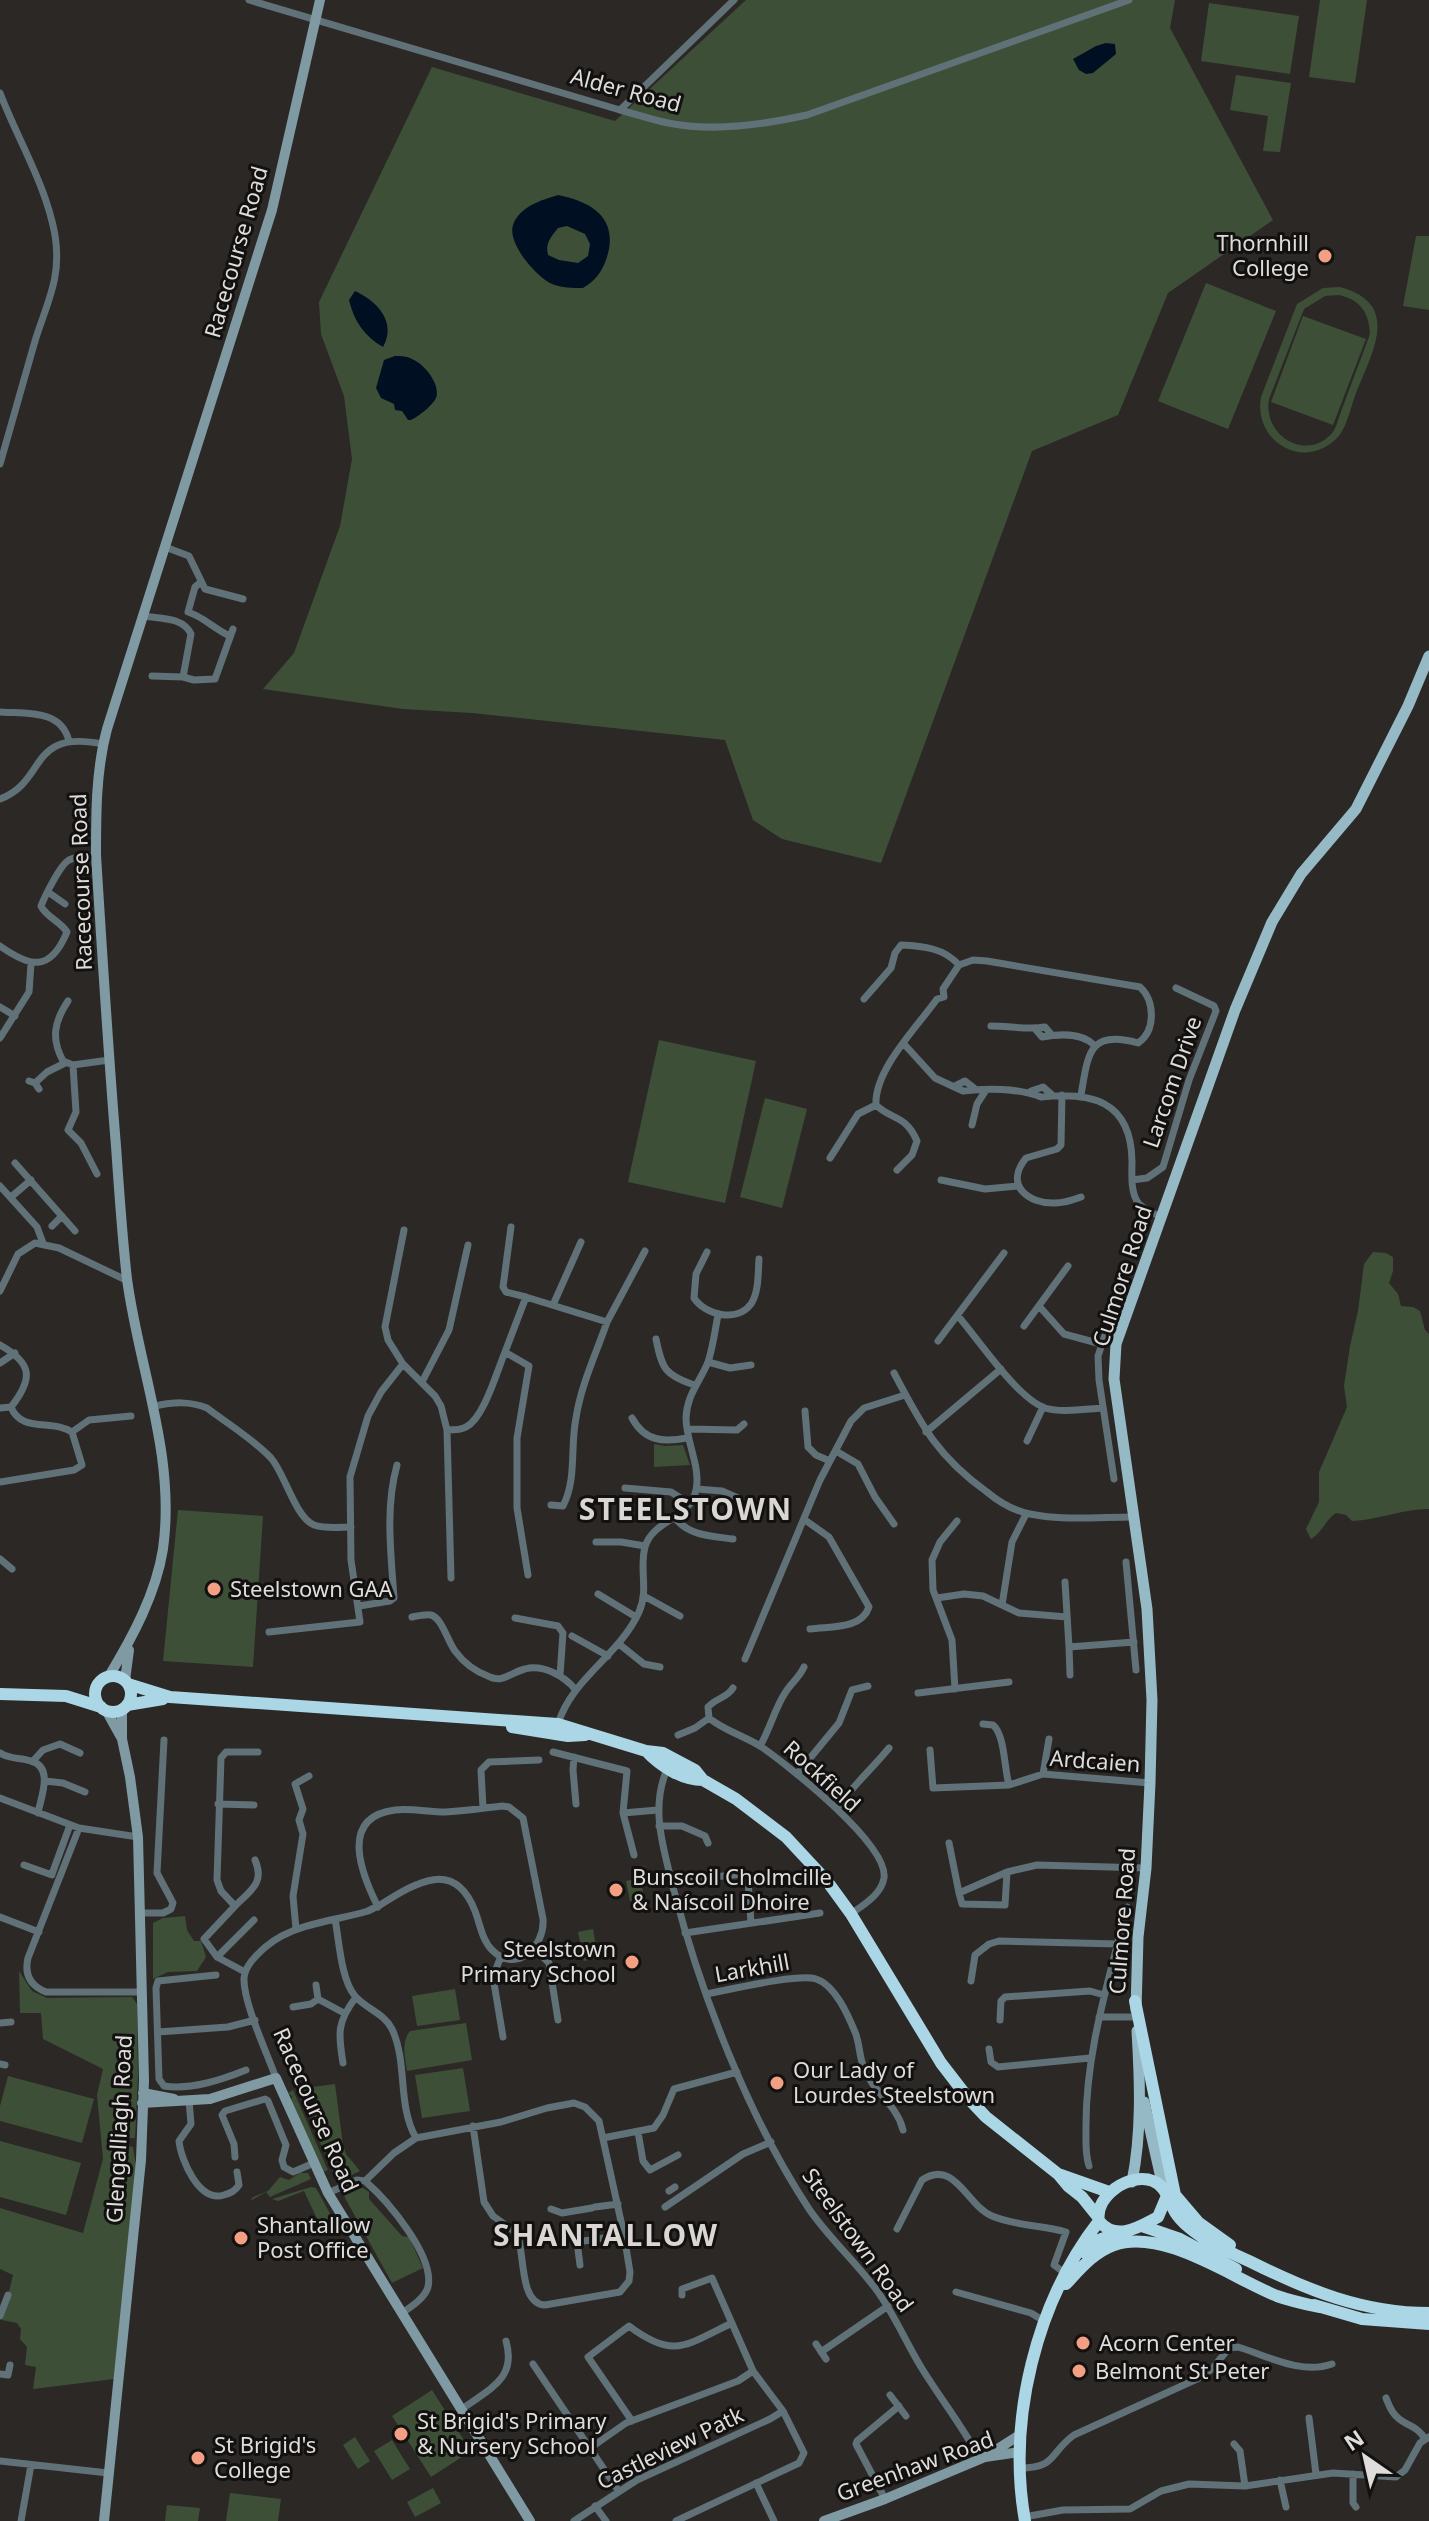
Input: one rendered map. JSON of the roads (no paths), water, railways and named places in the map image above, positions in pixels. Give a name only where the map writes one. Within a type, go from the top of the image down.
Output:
[{"type":"highway","points":[[104,1679],[96,1692],[104,1708]]},
{"type":"highway","points":[[66,1696],[104,1679],[127,1682],[170,1697],[462,1717],[596,1735],[646,1751],[657,1762],[670,1763],[692,1780],[703,1780],[736,1799],[786,1837],[827,1881],[851,1914],[917,2026],[968,2098],[986,2117],[1058,2174],[1082,2197],[1104,2228],[1118,2233]]},
{"type":"highway","points":[[124,1707],[131,1695],[127,1682]]},
{"type":"highway","points":[[0,1694],[66,1696],[104,1708],[170,1697]]},
{"type":"highway","points":[[1135,2001],[1175,2195],[1204,2227],[1272,2273]]},
{"type":"highway","points":[[1058,2174],[1109,2192]]},
{"type":"highway","points":[[1075,2259],[1098,2219],[1101,2202],[1109,2192],[1132,2182],[1149,2180],[1164,2193],[1186,2225],[1204,2239],[1305,2289],[1366,2307],[1429,2313]]},
{"type":"highway","points":[[1024,2519],[1021,2434],[1035,2352],[1060,2271],[1099,2240],[1142,2226],[1158,2217],[1164,2193]]},
{"type":"highway","points":[[1142,2226],[1180,2239],[1268,2285],[1319,2307]]},
{"type":"highway","points":[[1050,2305],[1092,2258],[1113,2245],[1142,2241],[1176,2249],[1275,2295],[1362,2319],[1429,2324]]},
{"type":"main road","name":"Culmore Road","points":[[1132,2182],[1138,2147],[1140,2085],[1135,2001],[1146,1868],[1152,1696],[1147,1609],[1114,1379],[1116,1344],[1235,1010],[1272,922],[1301,874],[1356,809],[1408,706],[1429,656]]},
{"type":"main road","name":"Culmore Road","points":[[1140,2085],[1164,2193]]},
{"type":"street","name":"Alder Road","points":[[249,0],[620,110],[671,124],[706,126],[773,123],[807,115],[1129,0]]},
{"type":"street","name":"Racecourse Road","points":[[104,1679],[131,1640],[156,1576],[163,1550],[165,1521],[163,1457],[128,1281],[109,1060],[96,855],[96,801],[103,744],[272,210],[320,0]]},
{"type":"street","points":[[620,110],[734,0]]},
{"type":"street","points":[[0,93],[44,197],[55,235],[57,264],[55,285],[35,340],[0,464]]},
{"type":"street","points":[[165,547],[189,556],[205,589],[243,599]]},
{"type":"street","points":[[152,676],[215,679],[232,632],[215,630],[199,615],[188,612],[195,587],[201,582]]},
{"type":"street","points":[[144,616],[177,621],[188,628],[191,634],[183,677]]},
{"type":"street","points":[[0,712],[51,717],[63,728],[69,741]]},
{"type":"street","points":[[0,799],[19,788],[39,759],[52,748],[69,741],[103,744]]},
{"type":"street","points":[[0,946],[31,964],[39,963],[56,951],[67,932],[41,906],[70,859],[96,855]]},
{"type":"street","points":[[48,892],[65,904]]},
{"type":"street","points":[[864,999],[891,968],[901,945],[938,949],[959,965]]},
{"type":"street","points":[[876,1105],[884,1073],[937,999],[936,991],[943,989],[959,965],[973,960],[1140,987],[1148,994],[1153,1010],[1142,1042],[1111,1038],[1094,1045],[1087,1058],[1081,1095]]},
{"type":"street","points":[[0,1038],[29,992],[31,964]]},
{"type":"street","name":"Larcom Drive","points":[[1132,1180],[1147,1178],[1163,1167],[1189,1080],[1216,1011],[1214,1006],[1176,988]]},
{"type":"street","name":"Larcom Drive","points":[[1181,1004],[1186,993]]},
{"type":"street","points":[[69,1000],[56,1025],[55,1035],[56,1045],[69,1064],[76,1112],[68,1130],[81,1143],[97,1174]]},
{"type":"street","points":[[0,1007],[15,1016]]},
{"type":"street","points":[[991,1026],[1036,1030],[1045,1027],[1051,1034],[1075,1035],[1088,1039],[1094,1045]]},
{"type":"street","points":[[904,1044],[935,1078],[955,1086],[965,1081],[974,1088],[1031,1091],[1041,1097],[1051,1094],[1081,1095],[1095,1098],[1111,1107],[1128,1129],[1134,1194],[1140,1205],[1160,1217]]},
{"type":"street","points":[[34,1084],[47,1072],[69,1064],[109,1060]]},
{"type":"street","points":[[972,1125],[977,1104],[986,1090]]},
{"type":"street","points":[[1062,1095],[1061,1145],[1026,1158],[1018,1172],[1019,1186],[1028,1198],[1036,1201],[1058,1204],[1081,1197]]},
{"type":"street","points":[[830,1158],[858,1114],[876,1105]]},
{"type":"street","points":[[876,1105],[898,1116],[917,1141],[912,1155],[897,1170]]},
{"type":"street","points":[[15,1163],[75,1231]]},
{"type":"street","points":[[11,1197],[31,1180]]},
{"type":"street","points":[[941,1180],[985,1189],[1019,1186]]},
{"type":"street","points":[[0,1186],[37,1227],[43,1243]]},
{"type":"street","points":[[52,1226],[62,1216]]},
{"type":"street","points":[[511,1227],[503,1287],[506,1292],[607,1322]]},
{"type":"street","points":[[404,1230],[385,1327],[388,1340],[403,1364],[441,1406],[447,1430],[451,1578]]},
{"type":"street","points":[[553,1305],[581,1242]]},
{"type":"street","points":[[0,1291],[18,1254],[26,1247],[43,1243],[128,1281]]},
{"type":"street","points":[[422,1382],[449,1330],[468,1245]]},
{"type":"street","points":[[551,1505],[563,1506],[571,1492],[575,1421],[582,1392],[607,1322],[645,1251]]},
{"type":"street","points":[[707,1252],[694,1282],[694,1298],[706,1310],[718,1315],[738,1313],[753,1302],[759,1259]]},
{"type":"street","points":[[938,1341],[1004,1253]]},
{"type":"street","points":[[1024,1326],[1068,1266]]},
{"type":"street","points":[[1114,1479],[1098,1368],[1101,1344],[1121,1288],[1119,1280]]},
{"type":"street","points":[[447,1430],[464,1428],[473,1423],[483,1407],[526,1297]]},
{"type":"street","points":[[1039,1306],[1064,1334],[1101,1344]]},
{"type":"street","points":[[558,1729],[563,1709],[575,1689],[619,1644],[636,1617],[644,1596],[645,1546],[656,1529],[683,1513],[697,1489],[686,1417],[694,1385],[708,1362],[718,1315]]},
{"type":"street","points":[[958,1316],[1028,1398],[1054,1410],[1102,1408]]},
{"type":"street","points":[[656,1339],[659,1358],[668,1374],[694,1385]]},
{"type":"street","points":[[0,1345],[20,1357],[27,1372],[26,1385],[11,1407]]},
{"type":"street","points":[[505,1352],[529,1366],[517,1438],[517,1494],[528,1575]]},
{"type":"street","points":[[0,1363],[15,1353]]},
{"type":"street","points":[[708,1362],[730,1368],[751,1365]]},
{"type":"street","points":[[269,1632],[360,1622],[351,1560],[350,1477],[362,1432],[381,1392],[403,1364]]},
{"type":"street","points":[[926,1432],[1001,1369]]},
{"type":"street","points":[[894,1373],[926,1432],[945,1458],[999,1501],[1026,1514],[1062,1518],[1134,1517]]},
{"type":"street","points":[[745,1659],[830,1461],[857,1413],[905,1395]]},
{"type":"street","points":[[155,1406],[180,1402],[196,1403],[207,1408],[271,1458],[307,1520],[330,1528],[351,1527]]},
{"type":"street","points":[[0,1408],[11,1407]]},
{"type":"street","points":[[0,1482],[74,1470],[82,1465],[72,1432],[58,1425],[24,1422],[17,1418],[11,1407]]},
{"type":"street","points":[[1027,1441],[1043,1407]]},
{"type":"street","points":[[805,1411],[808,1447],[816,1455],[830,1461]]},
{"type":"street","points":[[72,1432],[89,1420],[131,1416]]},
{"type":"street","points":[[632,1418],[647,1436],[667,1442],[688,1434],[737,1430],[744,1424]]},
{"type":"street","points":[[836,1451],[858,1464],[875,1497],[894,1524]]},
{"type":"street","points":[[359,1606],[394,1598],[390,1510],[391,1483],[397,1465]]},
{"type":"street","points":[[625,1488],[671,1492],[690,1504]]},
{"type":"street","points":[[697,1489],[722,1491],[738,1498]]},
{"type":"street","points":[[1002,1605],[1012,1542],[1026,1514]]},
{"type":"street","points":[[675,1518],[682,1526],[697,1533],[733,1539]]},
{"type":"street","points":[[805,1520],[829,1537],[869,1607],[865,1615],[854,1623],[810,1629]]},
{"type":"street","points":[[955,1689],[952,1640],[932,1579],[932,1560],[940,1542],[957,1521]]},
{"type":"street","points":[[596,1542],[604,1540],[645,1546]]},
{"type":"street","points":[[0,1559],[12,1569]]},
{"type":"street","points":[[1126,1562],[1136,1670]]},
{"type":"street","points":[[1065,1582],[1070,1675]]},
{"type":"street","points":[[598,1594],[636,1617]]},
{"type":"street","points":[[937,1598],[964,1594],[983,1596],[1019,1613],[1067,1617]]},
{"type":"street","points":[[644,1596],[680,1616]]},
{"type":"street","points":[[412,1617],[431,1615],[438,1620],[454,1650],[472,1667],[493,1679],[505,1678],[526,1668],[540,1669],[560,1675],[575,1689]]},
{"type":"street","points":[[515,1618],[558,1626],[563,1633],[560,1675]]},
{"type":"street","points":[[572,1636],[608,1656]]},
{"type":"street","name":"Racecourse Road","points":[[127,1682],[131,1640]]},
{"type":"street","points":[[1069,1647],[1134,1642]]},
{"type":"street","points":[[619,1644],[637,1660],[660,1667]]},
{"type":"street","points":[[760,1746],[772,1726],[784,1694],[799,1679],[804,1667]]},
{"type":"street","points":[[918,1693],[1009,1682]]},
{"type":"street","points":[[797,1774],[839,1723],[852,1690],[868,1686]]},
{"type":"street","points":[[678,1735],[709,1718],[708,1707],[713,1701],[729,1695],[733,1688]]},
{"type":"street","name":"Glengalliagh Road","points":[[104,2521],[141,2160],[143,2098],[138,1837],[122,1739],[124,1707]]},
{"type":"street","name":"Glengalliagh Road","points":[[104,1708],[122,1739]]},
{"type":"street","name":"Rockfield","points":[[709,1718],[722,1729],[760,1746],[797,1774],[837,1809],[875,1852],[884,1869],[880,1889],[851,1914]]},
{"type":"street","points":[[983,1724],[993,1725],[999,1730],[1009,1785]]},
{"type":"street","points":[[1043,1774],[1049,1739]]},
{"type":"street","points":[[33,1761],[43,1750],[60,1744],[80,1753]]},
{"type":"street","points":[[140,1913],[163,1913],[172,1906],[172,1899],[157,1873],[161,1744]]},
{"type":"street","points":[[837,1809],[889,1748]]},
{"type":"street","points":[[930,1750],[933,1788]]},
{"type":"street","points":[[235,1906],[217,1883],[222,1755],[229,1752],[258,1752]]},
{"type":"street","points":[[553,1752],[627,1771],[623,1813],[634,1855]]},
{"type":"street","points":[[0,1753],[8,1758],[33,1761],[40,1765],[45,1781],[38,1813]]},
{"type":"street","points":[[574,1757],[576,1804]]},
{"type":"street","points":[[483,1808],[483,1764],[539,1760]]},
{"type":"street","name":"Steelstown Road","points":[[670,1763],[663,1777],[659,1826],[685,1933],[737,2072],[771,2142],[811,2212],[888,2306],[921,2366],[982,2458]]},
{"type":"street","name":"Ardcaien","points":[[924,1790],[1009,1785],[1043,1774],[1150,1783]]},
{"type":"street","points":[[296,1929],[293,1896],[303,1834],[299,1820],[303,1809],[295,1784],[309,1776]]},
{"type":"street","points":[[45,1781],[63,1783],[85,1792]]},
{"type":"street","points":[[0,1798],[79,1828],[138,1837]]},
{"type":"street","points":[[218,1804],[254,1805]]},
{"type":"street","points":[[255,1860],[260,1871],[259,1880],[205,1936],[205,1942],[217,1957],[245,1972],[273,1939],[296,1929],[378,1907],[426,1880],[437,1878],[450,1881],[467,1895],[489,1948],[501,1956],[520,1958],[535,1949],[544,1929],[528,1829],[523,1818],[509,1807],[446,1812],[393,1810],[373,1818],[363,1832],[358,1852],[360,1869],[378,1907]]},
{"type":"street","points":[[623,1813],[658,1810]]},
{"type":"street","points":[[70,1825],[39,1932],[26,1963],[27,1975],[36,1988],[46,1992],[142,1992]]},
{"type":"street","points":[[659,1826],[682,1826],[705,1836],[708,1843]]},
{"type":"street","points":[[56,1876],[79,1828]]},
{"type":"street","points":[[949,1843],[962,1904],[1005,1905],[1007,1872]]},
{"type":"street","points":[[959,1893],[1007,1872],[1054,1864],[1146,1868]]},
{"type":"street","points":[[23,1866],[56,1876]]},
{"type":"street","points":[[672,1881],[744,1874],[748,1880],[751,1923]]},
{"type":"street","name":"Culmore Road","points":[[1089,2166],[1085,2113],[1090,2058],[1127,1907]]},
{"type":"street","points":[[685,1933],[820,1913]]},
{"type":"street","points":[[335,1919],[347,1982],[356,1997],[385,2018],[393,2031],[407,2116],[416,2138]]},
{"type":"street","points":[[1,1920],[39,1932]]},
{"type":"street","points":[[217,1957],[254,1920]]},
{"type":"street","name":"Culmore Road","points":[[971,1981],[975,1955],[989,1944],[999,1941],[1118,1944]]},
{"type":"street","points":[[535,1949],[549,1963],[558,2020]]},
{"type":"street","points":[[501,1956],[493,1977],[503,2037]]},
{"type":"street","points":[[204,1967],[205,1976]]},
{"type":"street","name":"Racecourse Road","points":[[245,1972],[247,1995],[276,2078],[328,2193],[530,2521]]},
{"type":"street","points":[[216,1975],[158,1981],[159,2079],[164,2086],[205,2084],[246,2070]]},
{"type":"street","name":"Larkhill","points":[[706,1994],[802,1978],[819,1979],[835,1995],[857,2035],[865,2071],[875,2090],[898,2113],[903,2130]]},
{"type":"street","points":[[316,1985],[318,1999]]},
{"type":"street","points":[[1000,2020],[1001,2001],[1005,1997],[1090,1991],[1104,1995]]},
{"type":"street","points":[[343,2063],[339,2042],[340,2019],[356,1997]]},
{"type":"street","points":[[318,1999],[344,2013]]},
{"type":"street","points":[[293,2007],[311,2004],[318,1999]]},
{"type":"street","name":"Culmore Road","points":[[1099,2017],[1136,2017]]},
{"type":"street","points":[[158,2032],[228,2027],[255,2020]]},
{"type":"street","points":[[0,2023],[11,2022]]},
{"type":"street","points":[[989,2049],[991,2062],[998,2067],[1090,2058]]},
{"type":"street","points":[[231,2064],[236,2074]]},
{"type":"street","points":[[603,2138],[638,2132],[659,2124],[674,2089],[737,2072]]},
{"type":"street","points":[[143,2098],[210,2099],[276,2078]]},
{"type":"street","points":[[235,2157],[234,2144],[222,2115],[225,2111],[265,2099],[286,2145],[282,2160],[284,2167],[293,2172],[314,2163]]},
{"type":"street","points":[[189,2100],[191,2124],[179,2141],[180,2154],[200,2188],[210,2196],[219,2197],[234,2191],[239,2185],[237,2172]]},
{"type":"street","points":[[365,2181],[394,2153],[416,2138],[473,2126],[501,2122],[537,2110],[574,2103],[585,2107],[593,2113],[603,2138],[624,2235],[630,2272],[629,2281],[620,2292],[545,2305],[535,2302],[527,2290],[517,2233],[493,2216],[484,2202],[473,2126]]},
{"type":"street","points":[[638,2132],[643,2161],[650,2170],[678,2155]]},
{"type":"street","points":[[665,2207],[743,2154],[771,2142]]},
{"type":"street","points":[[701,2170],[707,2179]]},
{"type":"street","points":[[897,2229],[922,2180],[944,2174],[991,2216],[1066,2232],[1060,2271]]},
{"type":"street","points":[[328,2193],[357,2180],[365,2181],[413,2236],[427,2268],[428,2286],[425,2294],[402,2313]]},
{"type":"street","points":[[672,2189],[678,2198]]},
{"type":"street","points":[[551,2209],[562,2213],[618,2204]]},
{"type":"street","points":[[580,2265],[577,2242],[624,2235]]},
{"type":"street","points":[[676,2521],[799,2463],[804,2453],[783,2411],[753,2371],[712,2278],[682,2289],[682,2295]]},
{"type":"street","points":[[956,2292],[1031,2313],[1044,2321]]},
{"type":"street","points":[[0,2316],[8,2295]]},
{"type":"street","points":[[826,2359],[818,2348],[888,2306]]},
{"type":"street","points":[[632,2421],[588,2357],[629,2326],[665,2347],[680,2346],[732,2323]]},
{"type":"street","points":[[462,2409],[486,2392],[506,2372],[510,2355],[506,2341]]},
{"type":"street","points":[[1020,2468],[1038,2468],[1049,2462],[1063,2443],[1074,2435],[1197,2379],[1212,2369],[1229,2348],[1238,2347],[1303,2369],[1319,2369],[1332,2364]]},
{"type":"street","points":[[533,2364],[618,2490]]},
{"type":"street","points":[[0,2374],[8,2375],[10,2365]]},
{"type":"street","points":[[589,2449],[632,2421],[738,2381],[753,2371]]},
{"type":"street","points":[[890,2395],[906,2416]]},
{"type":"street","points":[[1024,2519],[1063,2510],[1130,2509],[1161,2491],[1189,2484],[1245,2486],[1316,2474],[1396,2477],[1405,2470],[1427,2438],[1412,2425],[1399,2420],[1386,2398]]},
{"type":"street","points":[[885,2499],[856,2444],[899,2406]]},
{"type":"street","name":"Castleview Patk","points":[[574,2521],[618,2490],[783,2411]]},
{"type":"street","points":[[1309,2418],[1316,2474]]},
{"type":"street","points":[[982,2458],[1021,2434]]},
{"type":"street","points":[[1234,2444],[1240,2451],[1245,2486]]},
{"type":"street","name":"Greenhaw Road","points":[[824,2521],[982,2458],[1020,2452]]},
{"type":"street","points":[[0,2461],[108,2473]]},
{"type":"street","points":[[21,2521],[31,2465]]},
{"type":"street","points":[[1353,2474],[1353,2503],[1356,2507]]},
{"type":"street","points":[[1280,2480],[1286,2507]]},
{"type":"street","points":[[756,2483],[774,2521]]},
{"type":"street","points":[[595,2506],[606,2521]]},
{"type":"water","points":[[1106,43],[1115,44],[1116,54],[1093,73],[1086,74],[1079,70],[1073,59]]},
{"type":"water","points":[[558,195],[593,208],[601,215],[609,234],[602,269],[583,288],[560,286],[545,280],[524,259],[514,241],[512,232],[516,218],[532,205]],"holes":[[[567,226],[585,234],[590,244],[588,256],[578,263],[548,255],[548,244],[558,228]]]},
{"type":"water","points":[[355,291],[371,300],[386,321],[387,338],[383,347],[365,333],[354,315],[349,300]]},
{"type":"water","points":[[395,356],[407,357],[418,363],[431,376],[436,387],[434,401],[411,420],[402,411],[395,410],[394,404],[381,398],[376,388],[384,360]]},
{"type":"place","name":"Thornhill College","points":[[1325,256]]},
{"type":"place","name":"Steelstown GAA","points":[[214,1589]]},
{"type":"place","name":"Bunscoil Cholmcille & Naíscoil Dhoire","points":[[616,1890]]},
{"type":"place","name":"Steelstown Primary School","points":[[632,1962]]},
{"type":"place","name":"Our Lady of Lourdes Steelstown","points":[[777,2083]]},
{"type":"place","name":"Shantallow Post Office","points":[[241,2238]]},
{"type":"place","name":"Acorn Center","points":[[1083,2343]]},
{"type":"place","name":"Belmont St Peter","points":[[1079,2371]]},
{"type":"place","name":"St Brigid's Primary & Nursery School","points":[[401,2434]]},
{"type":"place","name":"St Brigid's College","points":[[198,2458]]},
{"type":"district","name":"STEELSTOWN","points":[[686,1510]]},
{"type":"district","name":"SHANTALLOW","points":[[606,2236]]}]
